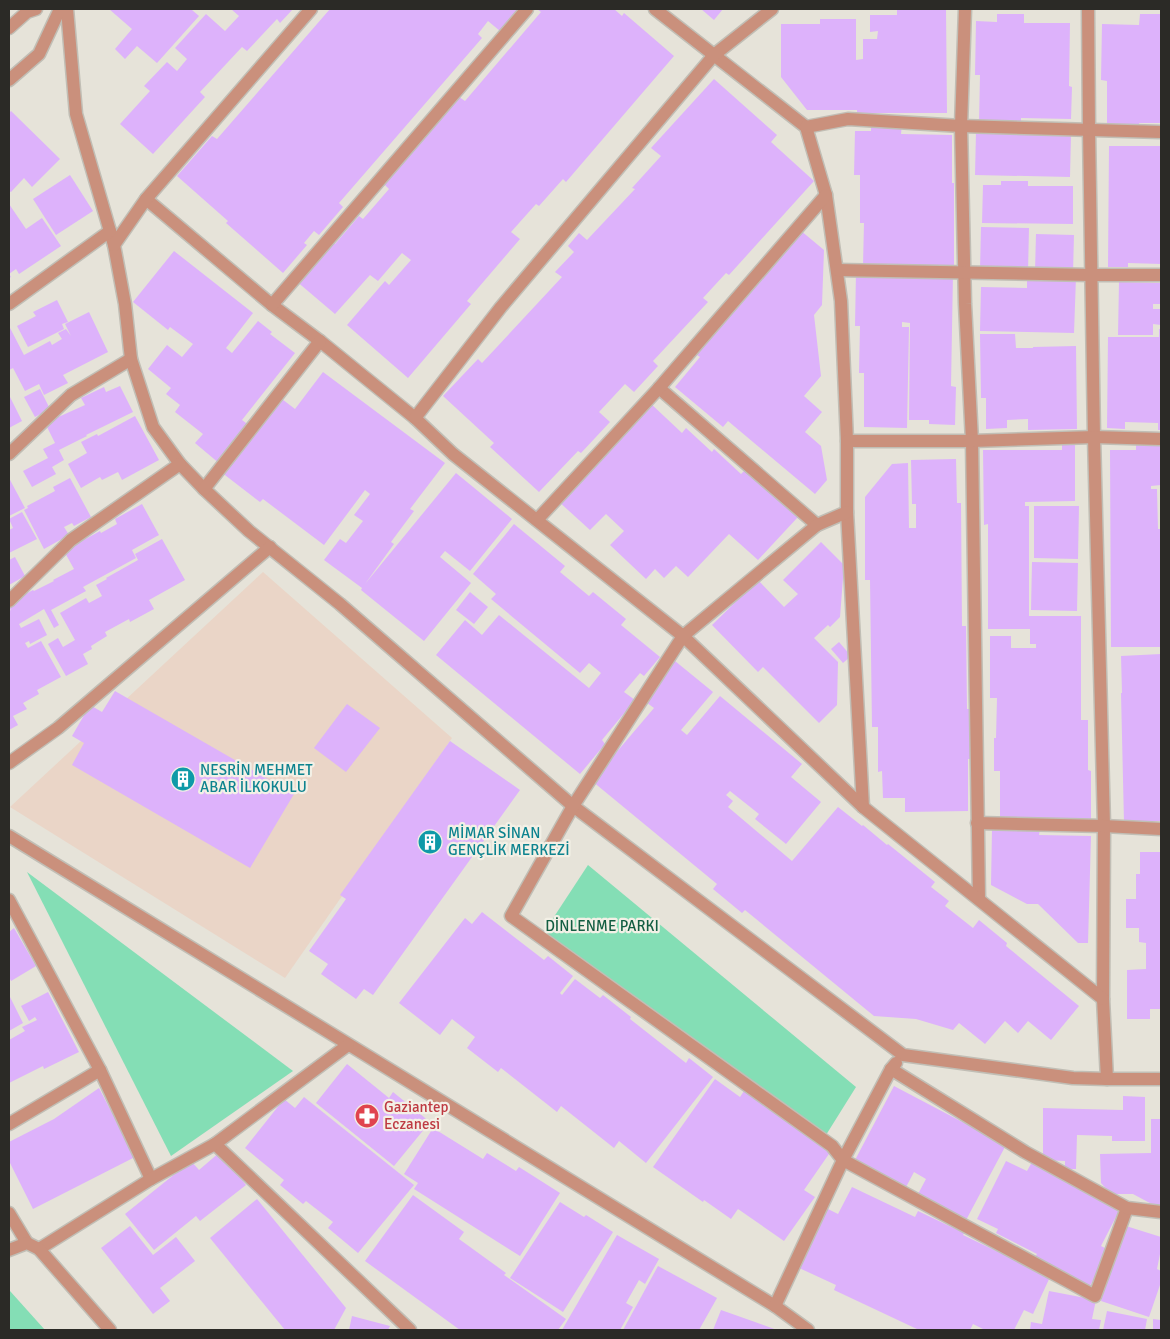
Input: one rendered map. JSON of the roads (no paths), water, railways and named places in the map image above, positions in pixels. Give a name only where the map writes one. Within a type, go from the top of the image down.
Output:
[{"type":"street","points":[[9,28],[27,12],[36,9]]},
{"type":"street","points":[[9,80],[39,54],[60,9]]},
{"type":"street","points":[[67,9],[76,114],[114,245],[125,304],[131,359],[153,427],[180,464],[204,489],[249,531],[340,604],[573,806],[903,1055],[1073,1078],[1161,1080]]},
{"type":"street","points":[[114,245],[146,198],[311,9]]},
{"type":"street","points":[[272,305],[527,9]]},
{"type":"street","points":[[655,9],[806,127],[826,195],[841,301],[847,441],[847,512],[863,807]]},
{"type":"street","points":[[415,418],[501,307],[714,55],[772,9]]},
{"type":"street","points":[[965,9],[960,126],[965,304],[972,441],[979,899]]},
{"type":"street","points":[[1088,9],[1088,130],[1094,438],[1104,826],[1103,999],[1107,1080]]},
{"type":"street","points":[[806,127],[848,119],[960,126],[1161,132]]},
{"type":"street","points":[[537,520],[659,388],[826,195]]},
{"type":"street","points":[[146,198],[272,305],[320,340],[415,418],[453,454],[683,636],[863,807],[1103,999]]},
{"type":"street","points":[[9,304],[110,231]]},
{"type":"street","points":[[837,270],[1161,275]]},
{"type":"street","points":[[204,489],[320,340]]},
{"type":"street","points":[[9,454],[70,395],[131,359]]},
{"type":"street","points":[[659,388],[817,524]]},
{"type":"street","points":[[847,441],[1161,439]]},
{"type":"street","points":[[9,601],[71,540],[180,464]]},
{"type":"street","points":[[847,512],[817,524],[683,636],[573,806],[511,916],[832,1146],[843,1160],[1095,1296],[1127,1208]]},
{"type":"street","points":[[9,763],[58,728],[270,548]]},
{"type":"street","points":[[978,823],[1104,826],[1161,830]]},
{"type":"street","points":[[9,836],[774,1306],[808,1330]]},
{"type":"street","points":[[9,900],[13,921],[100,1070],[151,1179]]},
{"type":"street","points":[[39,1249],[151,1179],[215,1144],[348,1045]]},
{"type":"street","points":[[774,1306],[843,1160],[891,1069],[903,1055]]},
{"type":"street","points":[[891,1069],[1025,1152],[1127,1208],[1161,1212]]},
{"type":"street","points":[[9,1124],[100,1070]]},
{"type":"street","points":[[215,1144],[410,1330]]},
{"type":"street","points":[[9,1213],[27,1243],[39,1249],[110,1330]]},
{"type":"street","points":[[9,1250],[27,1243]]},
{"type":"place","name":"NESRİN MEHMET ABAR İLKOKULU","points":[[183,779]]},
{"type":"place","name":"MİMAR SİNAN GENÇLİK MERKEZİ","points":[[430,842]]},
{"type":"place","name":"Gaziantep Eczanesi","points":[[367,1116]]},
{"type":"park label","name":"DİNLENME PARKI","points":[[602,926]]}]
